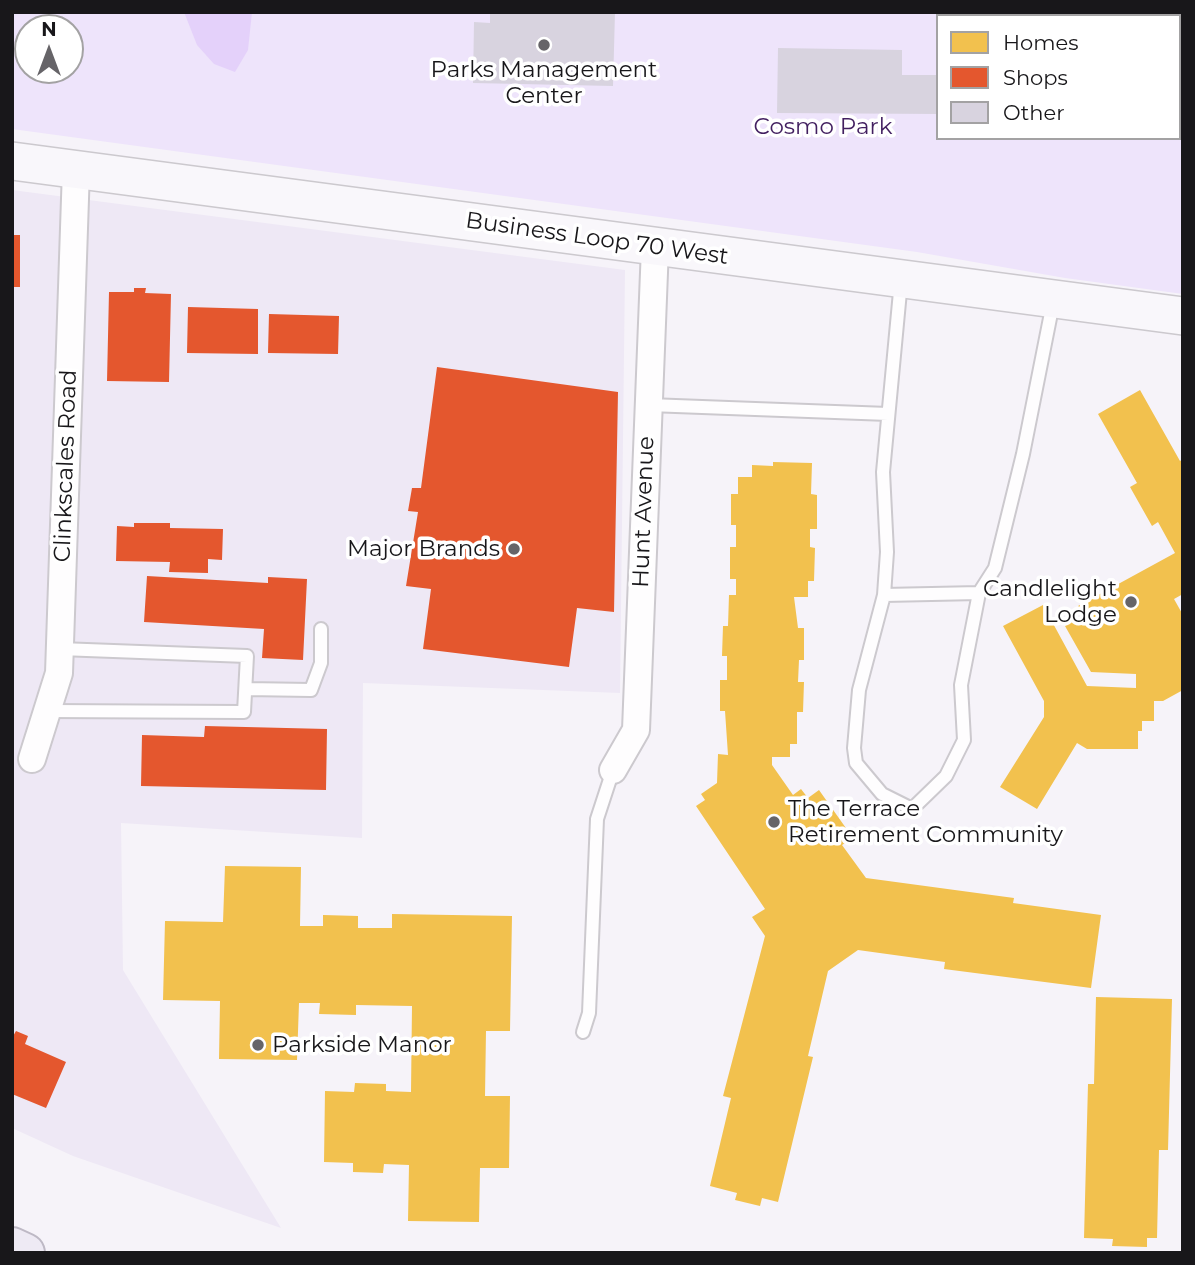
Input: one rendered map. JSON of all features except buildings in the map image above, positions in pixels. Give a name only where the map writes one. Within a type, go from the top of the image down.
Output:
[{"type":"highway","points":[[12,1247],[25,1253]]},
{"type":"main road","name":"Business Loop 70 West","points":[[12,161],[1183,316]]},
{"type":"street","name":"Clinkscales Road","points":[[32,759],[59,673],[76,169]]},
{"type":"street","name":"Hunt Avenue","points":[[612,770],[636,730],[656,247]]},
{"type":"lane","points":[[901,278],[883,472],[887,552],[884,594],[859,690],[854,748],[856,763],[882,794],[912,809],[946,776],[964,740],[961,685],[979,593],[995,568],[1023,454],[1054,299]]},
{"type":"lane","points":[[649,405],[888,414]]},
{"type":"lane","points":[[884,594],[979,593]]},
{"type":"lane","points":[[246,689],[311,690],[321,663],[321,629]]},
{"type":"lane","points":[[48,711],[244,712],[247,656],[60,649]]},
{"type":"lane","points":[[583,1032],[589,1013],[597,820],[612,770]]},
{"type":"shaded area","points":[[184,12],[252,12],[248,50],[235,72],[214,64],[197,45]]},
{"type":"shaded area","points":[[12,190],[625,270],[620,693],[363,683],[362,838],[121,823],[123,970],[281,1228],[73,1156],[12,1128]]},
{"type":"green space","name":"Cosmo Park","points":[[12,12],[1183,12],[1183,294],[1065,278],[917,252],[12,129]]},
{"type":"place","name":"Parks Management Center","points":[[544,45]]},
{"type":"place","name":"Major Brands","points":[[514,549]]},
{"type":"place","name":"Candlelight Lodge","points":[[1131,602]]},
{"type":"place","name":"The Terrace Retirement Community","points":[[774,822]]},
{"type":"place","name":"Parkside Manor","points":[[258,1045]]}]
